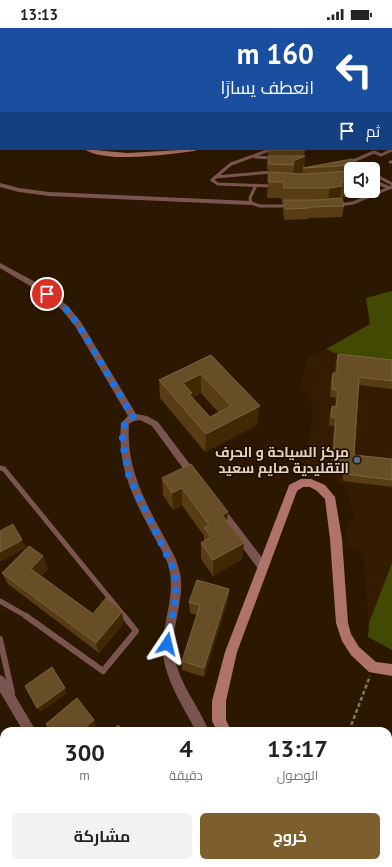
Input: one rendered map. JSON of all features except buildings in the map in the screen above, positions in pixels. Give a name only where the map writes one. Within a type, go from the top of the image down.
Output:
[{"type":"street","points":[[90,150],[96,152],[128,154],[182,150]]},
{"type":"street","points":[[0,186],[50,194],[251,202]]},
{"type":"street","points":[[0,265],[38,287],[65,308],[78,324],[133,417]]},
{"type":"street","points":[[198,481],[155,424],[148,419],[133,417],[125,423],[122,440],[129,477],[175,572],[176,596],[167,644],[170,661],[201,727]]},
{"type":"street","points":[[222,727],[219,721],[219,702],[231,652],[293,488],[301,483],[311,483],[330,497],[336,539],[342,623],[346,637],[355,651],[373,668],[392,670]]},
{"type":"street","points":[[216,506],[263,567]]},
{"type":"street","points":[[0,681],[27,727]]},
{"type":"lane","points":[[269,150],[223,170],[215,177],[213,182],[218,184],[280,186]]},
{"type":"lane","points":[[353,161],[374,152],[381,155],[392,150]]},
{"type":"lane","points":[[251,157],[279,158]]},
{"type":"lane","points":[[215,177],[229,177],[255,172],[277,172]]},
{"type":"lane","points":[[380,178],[392,184]]},
{"type":"lane","points":[[380,184],[391,188]]},
{"type":"lane","points":[[256,185],[250,198],[251,202],[260,206],[293,206]]},
{"type":"lane","points":[[336,205],[353,203],[391,188]]},
{"type":"lane","points":[[0,468],[4,469],[136,631],[103,672],[27,617],[0,601]]},
{"type":"lane","points":[[0,639],[14,705]]},
{"type":"path","points":[[351,727],[373,668]]},
{"type":"shaded area","points":[[326,349],[335,353],[392,362],[392,563],[369,623],[363,551],[348,546],[346,531],[354,517],[346,488],[325,471],[304,469],[313,413],[309,396],[300,387],[308,357]]},
{"type":"green space","points":[[392,291],[392,362],[335,353],[326,349],[370,324],[366,298]]},
{"type":"green space","points":[[392,563],[392,650],[368,637],[369,623]]},
{"type":"place","name":"مركز السياحة و الحرف التقليدية صايم سعيد","points":[[357,460]]},
{"type":"route","points":[[47,294],[65,308],[78,324],[133,417],[128,419],[125,423],[122,440],[129,477],[171,560],[175,572],[176,596],[167,644]]}]
